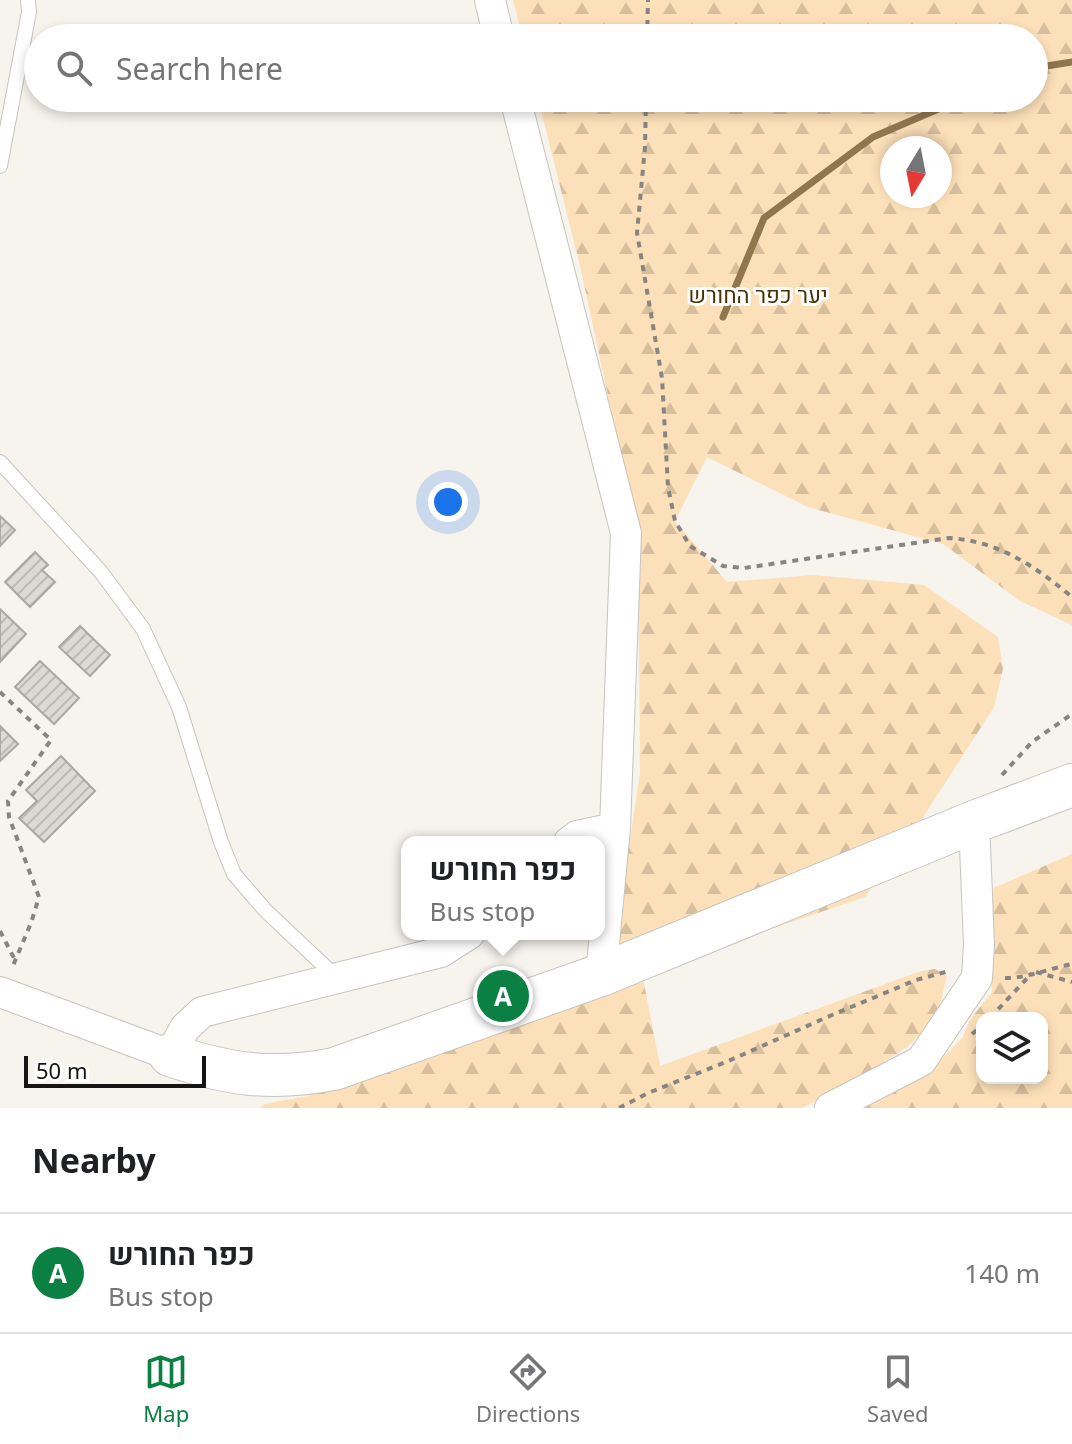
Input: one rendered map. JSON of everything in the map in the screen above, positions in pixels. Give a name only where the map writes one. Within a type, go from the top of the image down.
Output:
[{"type":"main road","points":[[170,1055],[212,1069],[270,1077],[319,1072],[390,1051],[601,975],[1072,785]]},
{"type":"street","points":[[490,0],[496,24]]},
{"type":"street","points":[[519,112],[626,533],[615,828],[605,933]]},
{"type":"street","points":[[830,1108],[921,1061],[977,978],[979,944],[974,822]]},
{"type":"street","points":[[577,836],[615,828]]},
{"type":"street","points":[[1,992],[170,1055],[185,1028],[202,1012],[441,952],[460,940]]},
{"type":"street","points":[[601,975],[604,940]]},
{"type":"lane","points":[[27,24],[28,0]]},
{"type":"lane","points":[[0,166],[24,39]]},
{"type":"lane","points":[[0,462],[101,572],[143,629],[179,707],[234,874],[265,910],[336,977]]},
{"type":"path","points":[[647,24],[648,0]]},
{"type":"path","points":[[646,112],[637,233],[662,378],[668,487],[675,521],[690,546],[723,566],[744,568],[949,538],[972,539],[1002,549],[1042,572],[1072,597]]},
{"type":"path","points":[[0,692],[51,740],[8,801],[9,817],[39,897],[1,992]]},
{"type":"path","points":[[1001,777],[1032,742],[1072,714]]},
{"type":"path","points":[[0,931],[15,960]]},
{"type":"path","points":[[996,1012],[1034,972],[1072,964]]},
{"type":"path","points":[[619,1108],[916,980],[945,971],[977,978]]},
{"type":"path","points":[[1034,972],[1072,982]]},
{"type":"green space","name":"יער כפר החורש","points":[[513,0],[1072,0],[1072,625],[1020,601],[943,544],[808,507],[707,457],[675,521],[727,582],[813,575],[924,585],[998,637],[1003,669],[994,707],[922,819],[865,897],[642,973],[660,1066],[921,971],[935,969],[947,975],[937,1019],[907,1047],[854,1081],[802,1108],[260,1108],[264,1104],[308,1096],[608,988],[640,773],[638,536],[581,270],[542,112],[1048,112],[1048,24],[519,24]]},
{"type":"green space","points":[[1072,854],[1072,1108],[863,1106],[936,1065],[963,1037],[976,1012],[976,1084],[1048,1084],[1048,1012],[976,1012],[992,992],[989,890]]},
{"type":"building","points":[[0,516],[15,530],[0,546]]},
{"type":"building","points":[[35,552],[48,565],[42,570],[55,582],[30,607],[5,582]]},
{"type":"building","points":[[0,609],[26,634],[0,662]]},
{"type":"building","points":[[80,626],[110,655],[90,676],[59,647]]},
{"type":"building","points":[[40,661],[79,698],[54,724],[15,687]]},
{"type":"building","points":[[0,726],[18,744],[0,761]]},
{"type":"building","points":[[61,756],[95,791],[44,842],[19,818],[37,801],[26,790]]},
{"type":"waterway","points":[[1048,66],[1072,62]]},
{"type":"waterway","points":[[723,317],[764,218],[873,137],[931,112]]},
{"type":"place","name":"כפר החורש","points":[[503,996]]}]
